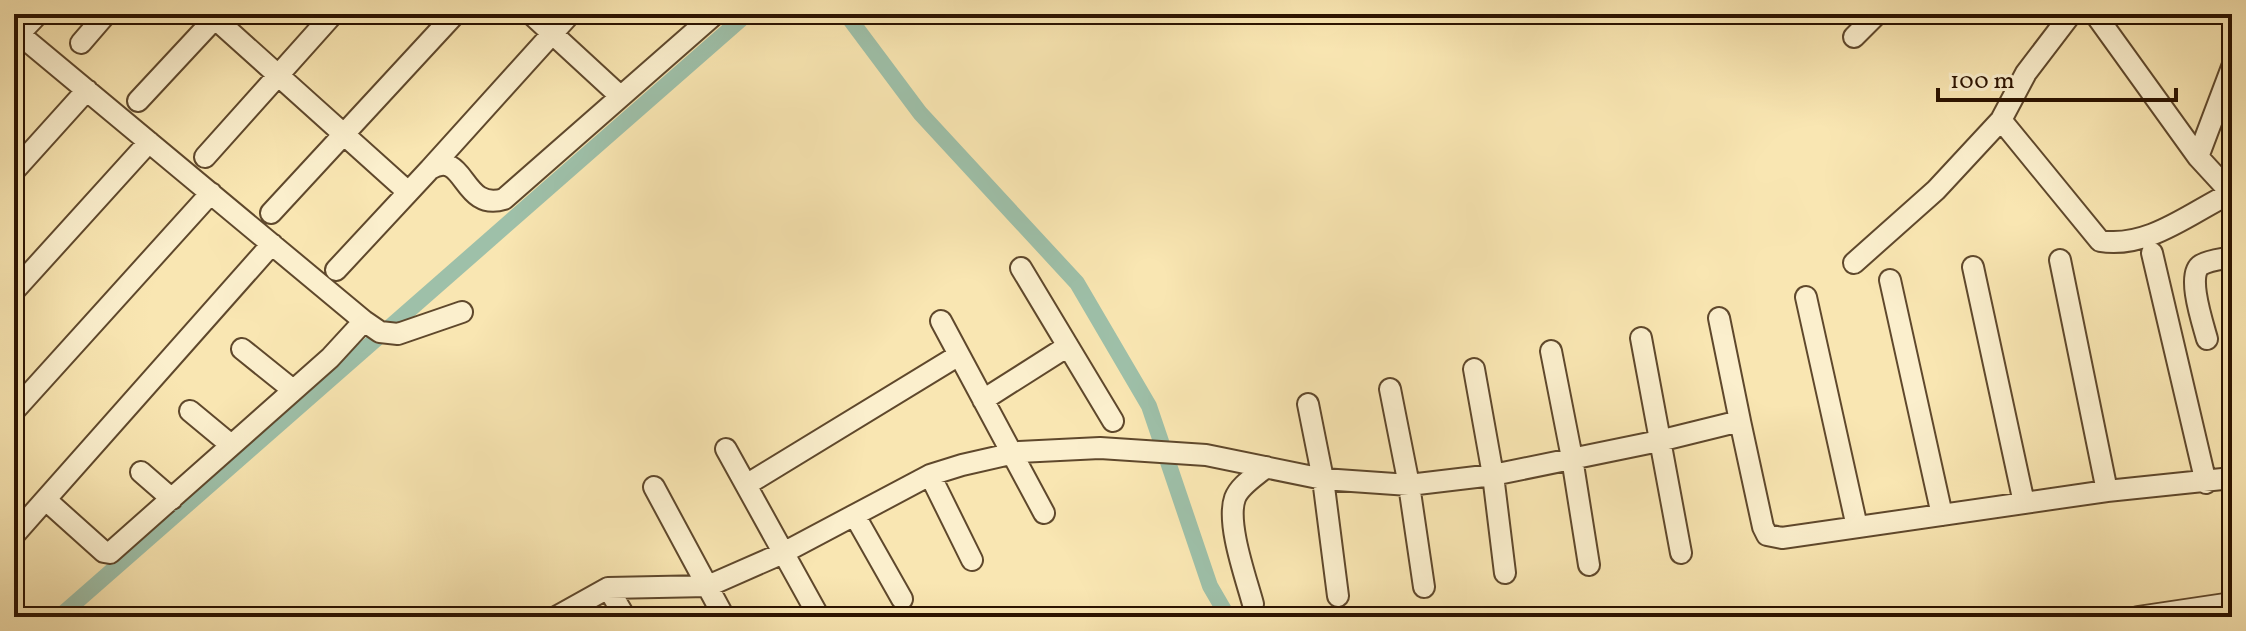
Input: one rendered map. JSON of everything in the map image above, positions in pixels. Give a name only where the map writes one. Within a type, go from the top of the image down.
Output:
[{"type":"street","points":[[38,14],[19,34],[18,43],[87,90],[364,321],[380,332],[398,334],[462,312]]},
{"type":"street","points":[[81,43],[106,14]]},
{"type":"street","points":[[205,157],[333,14]]},
{"type":"street","points":[[271,213],[455,14]]},
{"type":"street","points":[[531,14],[620,96]]},
{"type":"street","points":[[336,270],[570,14]]},
{"type":"street","points":[[430,169],[446,163],[454,168],[475,195],[492,202],[504,199],[715,14]]},
{"type":"street","points":[[1854,37],[1877,14]]},
{"type":"street","points":[[1854,263],[1936,190],[2001,120],[2026,73],[2071,14]]},
{"type":"street","points":[[2001,120],[2100,241],[2124,243],[2142,239],[2231,194],[2198,157],[2095,14]]},
{"type":"street","points":[[138,101],[215,15],[408,192]]},
{"type":"street","points":[[2198,157],[2232,67]]},
{"type":"street","points":[[14,171],[87,90]]},
{"type":"street","points":[[14,291],[149,142]]},
{"type":"street","points":[[14,411],[211,193]]},
{"type":"street","points":[[14,535],[272,244]]},
{"type":"street","points":[[2152,253],[2206,483]]},
{"type":"street","points":[[2207,339],[2194,279],[2196,268],[2203,263],[2232,257]]},
{"type":"street","points":[[2060,260],[2107,491]]},
{"type":"street","points":[[1973,267],[2024,503]]},
{"type":"street","points":[[1021,268],[1113,421]]},
{"type":"street","points":[[1890,280],[1942,515]]},
{"type":"street","points":[[1806,297],[1857,527]]},
{"type":"street","points":[[1719,318],[1767,535],[1782,538],[2107,491],[2232,478]]},
{"type":"street","points":[[46,500],[104,552],[110,553],[330,358],[364,321]]},
{"type":"street","points":[[941,321],[1044,513]]},
{"type":"street","points":[[1641,338],[1681,553]]},
{"type":"street","points":[[983,400],[1068,346]]},
{"type":"street","points":[[242,349],[293,390]]},
{"type":"street","points":[[1551,351],[1589,565]]},
{"type":"street","points":[[746,485],[959,355]]},
{"type":"street","points":[[1474,369],[1493,475],[1505,573]]},
{"type":"street","points":[[1390,389],[1409,485],[1424,587]]},
{"type":"street","points":[[1308,404],[1323,479],[1338,596]]},
{"type":"street","points":[[190,411],[231,445]]},
{"type":"street","points":[[556,617],[608,588],[708,586],[783,553],[930,475],[1012,454],[1100,448],[1206,455],[1323,479],[1409,485],[1493,475],[1740,421]]},
{"type":"street","points":[[726,449],[819,617]]},
{"type":"street","points":[[1253,604],[1233,516],[1235,498],[1242,487],[1266,467]]},
{"type":"street","points":[[141,472],[172,499]]},
{"type":"street","points":[[930,475],[972,560]]},
{"type":"street","points":[[654,487],[724,617]]},
{"type":"street","points":[[855,516],[902,599]]},
{"type":"street","points":[[608,588],[625,617]]},
{"type":"street","points":[[2138,617],[2232,603]]},
{"type":"waterway","points":[[59,617],[747,14]]},
{"type":"waterway","points":[[846,14],[920,113],[1077,283],[1149,406],[1210,586],[1228,617]]}]
